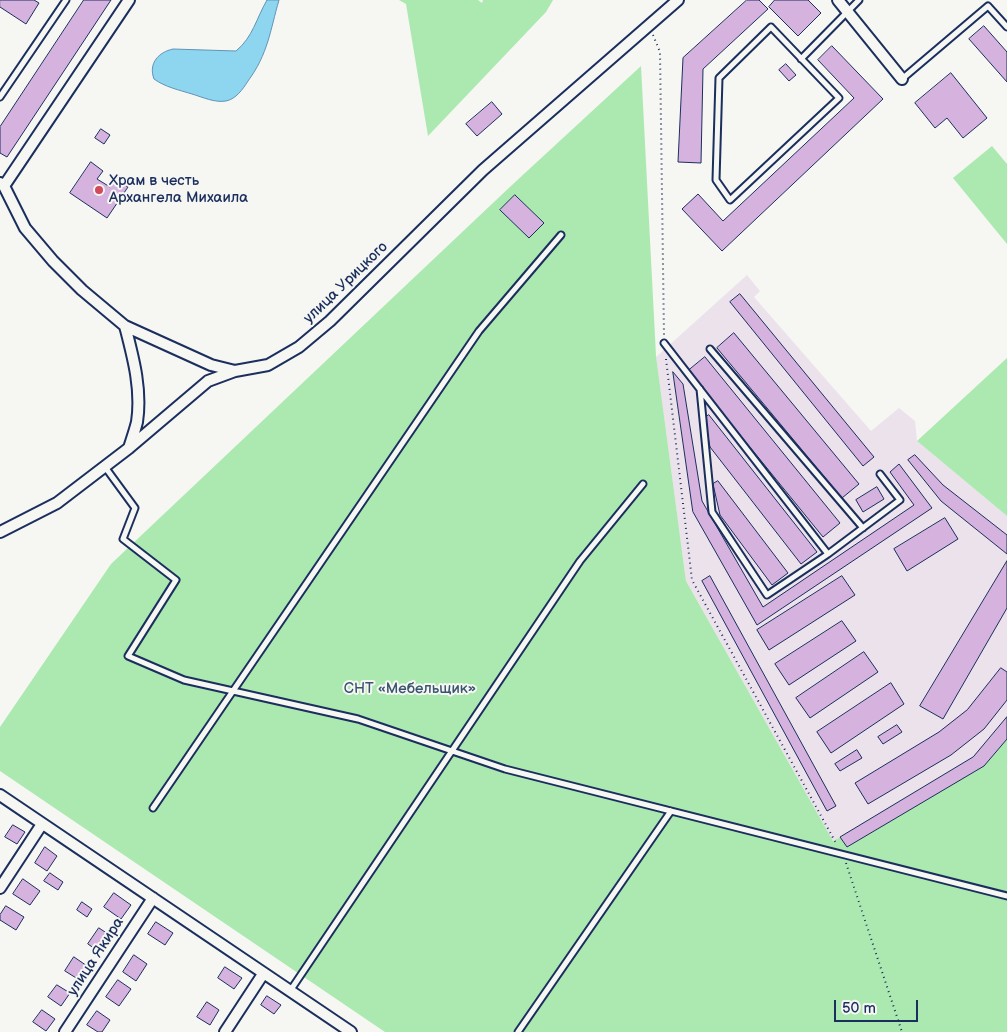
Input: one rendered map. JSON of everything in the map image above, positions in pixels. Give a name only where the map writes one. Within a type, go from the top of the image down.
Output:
[{"type":"street","points":[[129,0],[2,184],[30,235],[82,290],[125,326],[211,365],[235,371]]},
{"type":"street","name":"улица Урицкого","points":[[0,532],[57,503],[129,448],[208,381],[235,371],[268,365],[299,348],[330,321],[483,170],[678,0]]},
{"type":"street","points":[[838,0],[902,79]]},
{"type":"street","points":[[125,326],[136,368],[138,396],[137,422],[129,448]]},
{"type":"street","points":[[0,795],[263,974],[352,1032]]},
{"type":"street","points":[[0,888],[42,824]]},
{"type":"street","name":"улица Якира","points":[[65,1032],[153,898]]},
{"type":"street","points":[[225,1032],[263,974]]},
{"type":"lane","points":[[801,58],[859,0]]},
{"type":"lane","points":[[0,97],[64,1]]},
{"type":"lane","points":[[902,79],[988,6],[1007,27]]},
{"type":"lane","points":[[771,27],[801,58],[839,98],[730,200],[716,180],[719,78],[771,27]]},
{"type":"lane","points":[[152,808],[478,331],[561,235]]},
{"type":"lane","points":[[664,343],[828,554]]},
{"type":"lane","points":[[710,349],[863,528]]},
{"type":"lane","points":[[700,389],[712,512],[767,595],[828,554],[900,500],[880,474]]},
{"type":"lane","points":[[104,466],[135,508],[123,539],[176,580],[128,656],[184,680],[358,719],[506,769],[1007,896]]},
{"type":"lane","points":[[290,992],[580,560],[643,484]]},
{"type":"lane","points":[[518,1032],[671,811]]},
{"type":"shaded area","points":[[747,275],[760,291],[754,297],[871,431],[899,408],[915,421],[917,441],[1007,516],[1007,731],[981,761],[833,841],[686,581],[656,357]]},
{"type":"green space","points":[[399,0],[478,0],[482,3],[483,0],[553,0],[546,12],[428,136],[406,4]]},
{"type":"green space","name":"СНТ «Мебельщик»","points":[[641,66],[656,356],[686,581],[833,841],[981,761],[1007,731],[1007,1032],[385,1032],[0,771],[0,727],[111,564],[512,185]]},
{"type":"green space","points":[[992,146],[1007,164],[1007,244],[953,178]]},
{"type":"green space","points":[[1007,358],[1007,516],[917,441]]},
{"type":"water","points":[[267,0],[279,0],[268,42],[255,71],[236,96],[226,101],[213,100],[172,88],[154,79],[152,68],[154,63],[159,56],[168,50],[236,51],[250,34]]},
{"type":"building","points":[[0,0],[34,0],[39,3],[26,24],[0,7]]},
{"type":"building","points":[[84,0],[111,0],[7,157],[0,153],[0,127]]},
{"type":"building","points":[[747,0],[759,0],[768,9],[703,69],[701,163],[678,162],[683,58]]},
{"type":"building","points":[[775,0],[808,0],[821,13],[798,36],[769,7]]},
{"type":"building","points":[[984,26],[1007,52],[1007,82],[969,39]]},
{"type":"building","points":[[832,46],[883,99],[722,251],[682,209],[698,194],[723,221],[854,98],[818,60]]},
{"type":"building","points":[[786,64],[796,75],[789,81],[779,70]]},
{"type":"building","points":[[951,73],[987,118],[963,138],[947,118],[935,128],[915,103]]},
{"type":"building","points":[[492,102],[502,114],[477,136],[466,124]]},
{"type":"building","points":[[101,129],[110,135],[104,144],[95,138]]},
{"type":"building","name":"Храм в честь Архангела Михаила","points":[[91,162],[103,171],[97,179],[110,187],[115,179],[128,187],[107,218],[70,193]]},
{"type":"building","points":[[515,195],[544,223],[529,238],[500,210]]},
{"type":"building","points":[[740,294],[874,457],[863,466],[730,302]]},
{"type":"building","points":[[734,333],[859,484],[842,498],[717,348]]},
{"type":"building","points":[[705,357],[840,523],[823,537],[688,371]]},
{"type":"building","points":[[673,372],[683,384],[702,501],[763,607],[914,505],[890,472],[899,464],[932,508],[757,625],[693,512]]},
{"type":"building","points":[[709,415],[817,552],[801,564],[710,447],[704,418]]},
{"type":"building","points":[[915,455],[943,485],[1007,535],[1007,554],[941,501],[908,460]]},
{"type":"building","points":[[718,481],[788,573],[772,585],[720,515],[713,484]]},
{"type":"building","points":[[877,487],[884,499],[863,512],[856,500]]},
{"type":"building","points":[[945,518],[958,539],[907,571],[894,549]]},
{"type":"building","points":[[1007,561],[1007,608],[943,719],[920,706]]},
{"type":"building","points":[[710,576],[836,806],[827,811],[702,581]]},
{"type":"building","points":[[842,576],[855,595],[769,650],[757,630]]},
{"type":"building","points":[[842,621],[856,641],[789,685],[775,664]]},
{"type":"building","points":[[864,652],[878,672],[810,718],[796,698]]},
{"type":"building","points":[[1001,668],[1007,672],[1007,700],[984,729],[951,755],[868,804],[855,783],[939,732],[967,710]]},
{"type":"building","points":[[891,683],[904,704],[831,753],[817,732]]},
{"type":"building","points":[[1007,717],[1007,739],[984,766],[847,847],[840,837],[973,757]]},
{"type":"building","points":[[897,725],[902,732],[883,744],[878,737]]},
{"type":"building","points":[[857,750],[862,758],[840,771],[835,764]]},
{"type":"building","points":[[13,825],[25,832],[17,844],[5,837]]},
{"type":"building","points":[[45,847],[57,856],[47,871],[35,863]]},
{"type":"building","points":[[50,873],[63,882],[58,890],[44,881]]},
{"type":"building","points":[[23,879],[40,891],[30,905],[13,894]]},
{"type":"building","points":[[114,893],[131,905],[121,919],[104,907]]},
{"type":"building","points":[[82,902],[92,909],[87,917],[77,910]]},
{"type":"building","points":[[6,906],[24,917],[16,930],[0,920],[0,915]]},
{"type":"building","points":[[156,922],[173,933],[165,945],[148,934]]},
{"type":"building","points":[[99,928],[111,936],[99,952],[88,944]]},
{"type":"building","points":[[134,955],[147,964],[136,981],[123,972]]},
{"type":"building","points":[[74,957],[90,968],[81,981],[65,971]]},
{"type":"building","points":[[225,967],[242,978],[234,989],[218,978]]},
{"type":"building","points":[[118,980],[131,989],[119,1006],[106,997]]},
{"type":"building","points":[[57,985],[70,993],[61,1006],[48,997]]},
{"type":"building","points":[[267,996],[281,1005],[274,1014],[261,1005]]},
{"type":"building","points":[[207,1002],[219,1010],[210,1025],[197,1017]]},
{"type":"building","points":[[42,1010],[55,1019],[46,1031],[33,1022]]},
{"type":"building","points":[[97,1011],[110,1020],[102,1032],[98,1032],[87,1025]]},
{"type":"place","name":"Храм в честь Архангела Михаила","points":[[99,190]]}]
